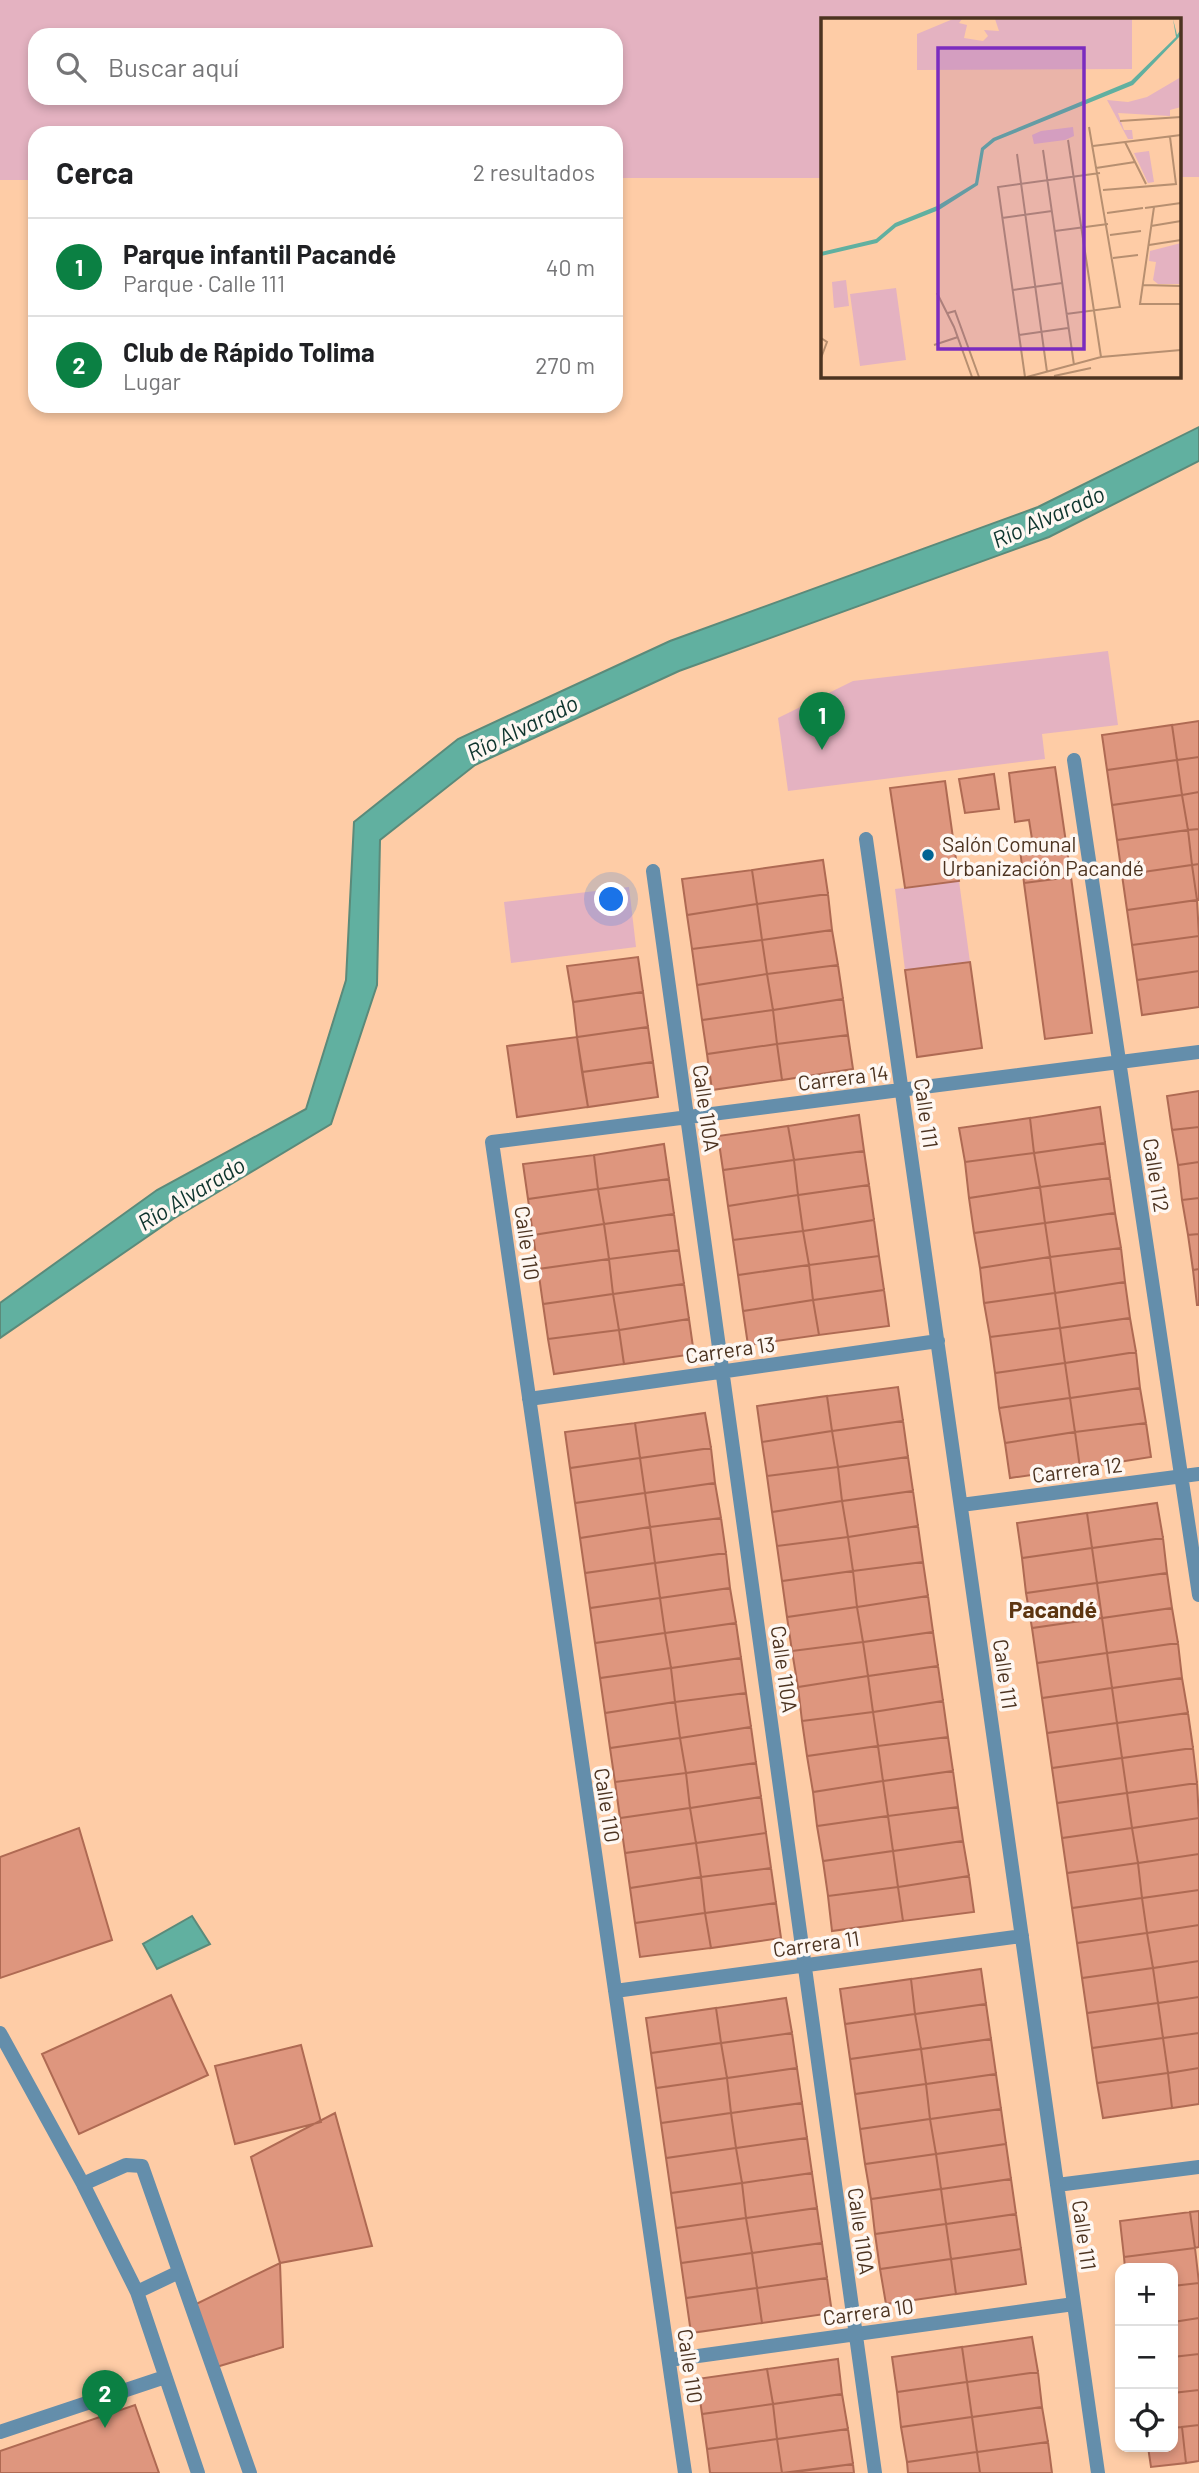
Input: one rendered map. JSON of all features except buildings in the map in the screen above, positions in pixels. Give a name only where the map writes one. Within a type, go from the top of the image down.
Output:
[{"type":"street","name":"Calle 112","points":[[1074,760],[1199,1595]]},
{"type":"street","name":"Calle 111","points":[[866,839],[1098,2473]]},
{"type":"street","name":"Calle 110A","points":[[653,872],[875,2473]]},
{"type":"street","name":"Carrera 14","points":[[492,1142],[1199,1052]]},
{"type":"street","name":"Calle 110","points":[[492,1142],[685,2473]]},
{"type":"street","name":"Carrera 13","points":[[529,1399],[938,1341]]},
{"type":"street","name":"Carrera 12","points":[[961,1505],[1199,1474]]},
{"type":"street","name":"Carrera 11","points":[[615,1992],[1022,1936]]},
{"type":"street","points":[[0,2033],[83,2184],[137,2292],[198,2473]]},
{"type":"street","points":[[83,2184],[126,2165],[142,2166],[250,2473]]},
{"type":"street","points":[[1057,2185],[1199,2167]]},
{"type":"street","points":[[137,2292],[179,2272]]},
{"type":"street","name":"Carrera 10","points":[[669,2360],[1074,2304]]},
{"type":"street","points":[[0,2432],[165,2377]]},
{"type":"shaded area","points":[[0,0],[1199,0],[1199,177],[1182,177],[1182,18],[821,18],[821,178],[623,178],[623,126],[28,126],[28,180],[0,180]]},
{"type":"shaded area","points":[[1108,651],[1118,725],[1042,734],[1045,759],[788,791],[778,718],[853,681]]},
{"type":"shaded area","points":[[959,881],[970,962],[905,970],[895,889]]},
{"type":"shaded area","points":[[629,887],[636,947],[511,963],[504,902]]},
{"type":"water","name":"Río Alvarado","points":[[1199,427],[1199,461],[1049,537],[679,671],[475,765],[380,840],[377,985],[331,1124],[173,1219],[0,1338],[0,1303],[157,1190],[306,1109],[346,980],[354,822],[458,739],[670,641],[1038,507]]},
{"type":"water","points":[[192,1916],[210,1944],[157,1969],[143,1944]]},
{"type":"place","name":"Parque infantil Pacandé","points":[[822,750]]},
{"type":"place","name":"Salón Comunal Urbanización Pacandé","points":[[928,855]]},
{"type":"place","name":"Club de Rápido Tolima","points":[[105,2428]]},
{"type":"district","name":"Pacandé","points":[[1053,1609]]}]
